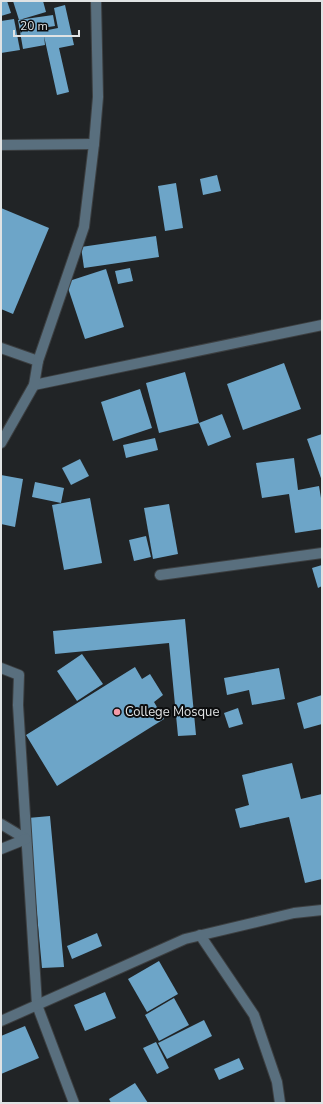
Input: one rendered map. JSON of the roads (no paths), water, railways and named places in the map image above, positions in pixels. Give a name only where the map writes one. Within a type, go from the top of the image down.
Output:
[{"type":"street","points":[[1,443],[34,385],[38,361],[84,227],[98,97],[96,1]]},
{"type":"street","points":[[1,145],[94,144]]},
{"type":"street","points":[[34,385],[322,325]]},
{"type":"street","points":[[1,348],[38,361]]},
{"type":"street","points":[[160,575],[322,553]]},
{"type":"street","points":[[1,668],[19,675],[18,705],[37,1005],[74,1103]]},
{"type":"street","points":[[1,824],[26,839]]},
{"type":"street","points":[[1,849],[26,839]]},
{"type":"street","points":[[1,1021],[185,939],[294,913],[322,910]]},
{"type":"street","points":[[200,935],[254,1015],[277,1082],[280,1103]]},
{"type":"place","name":"College Mosque","points":[[117,712]]}]
